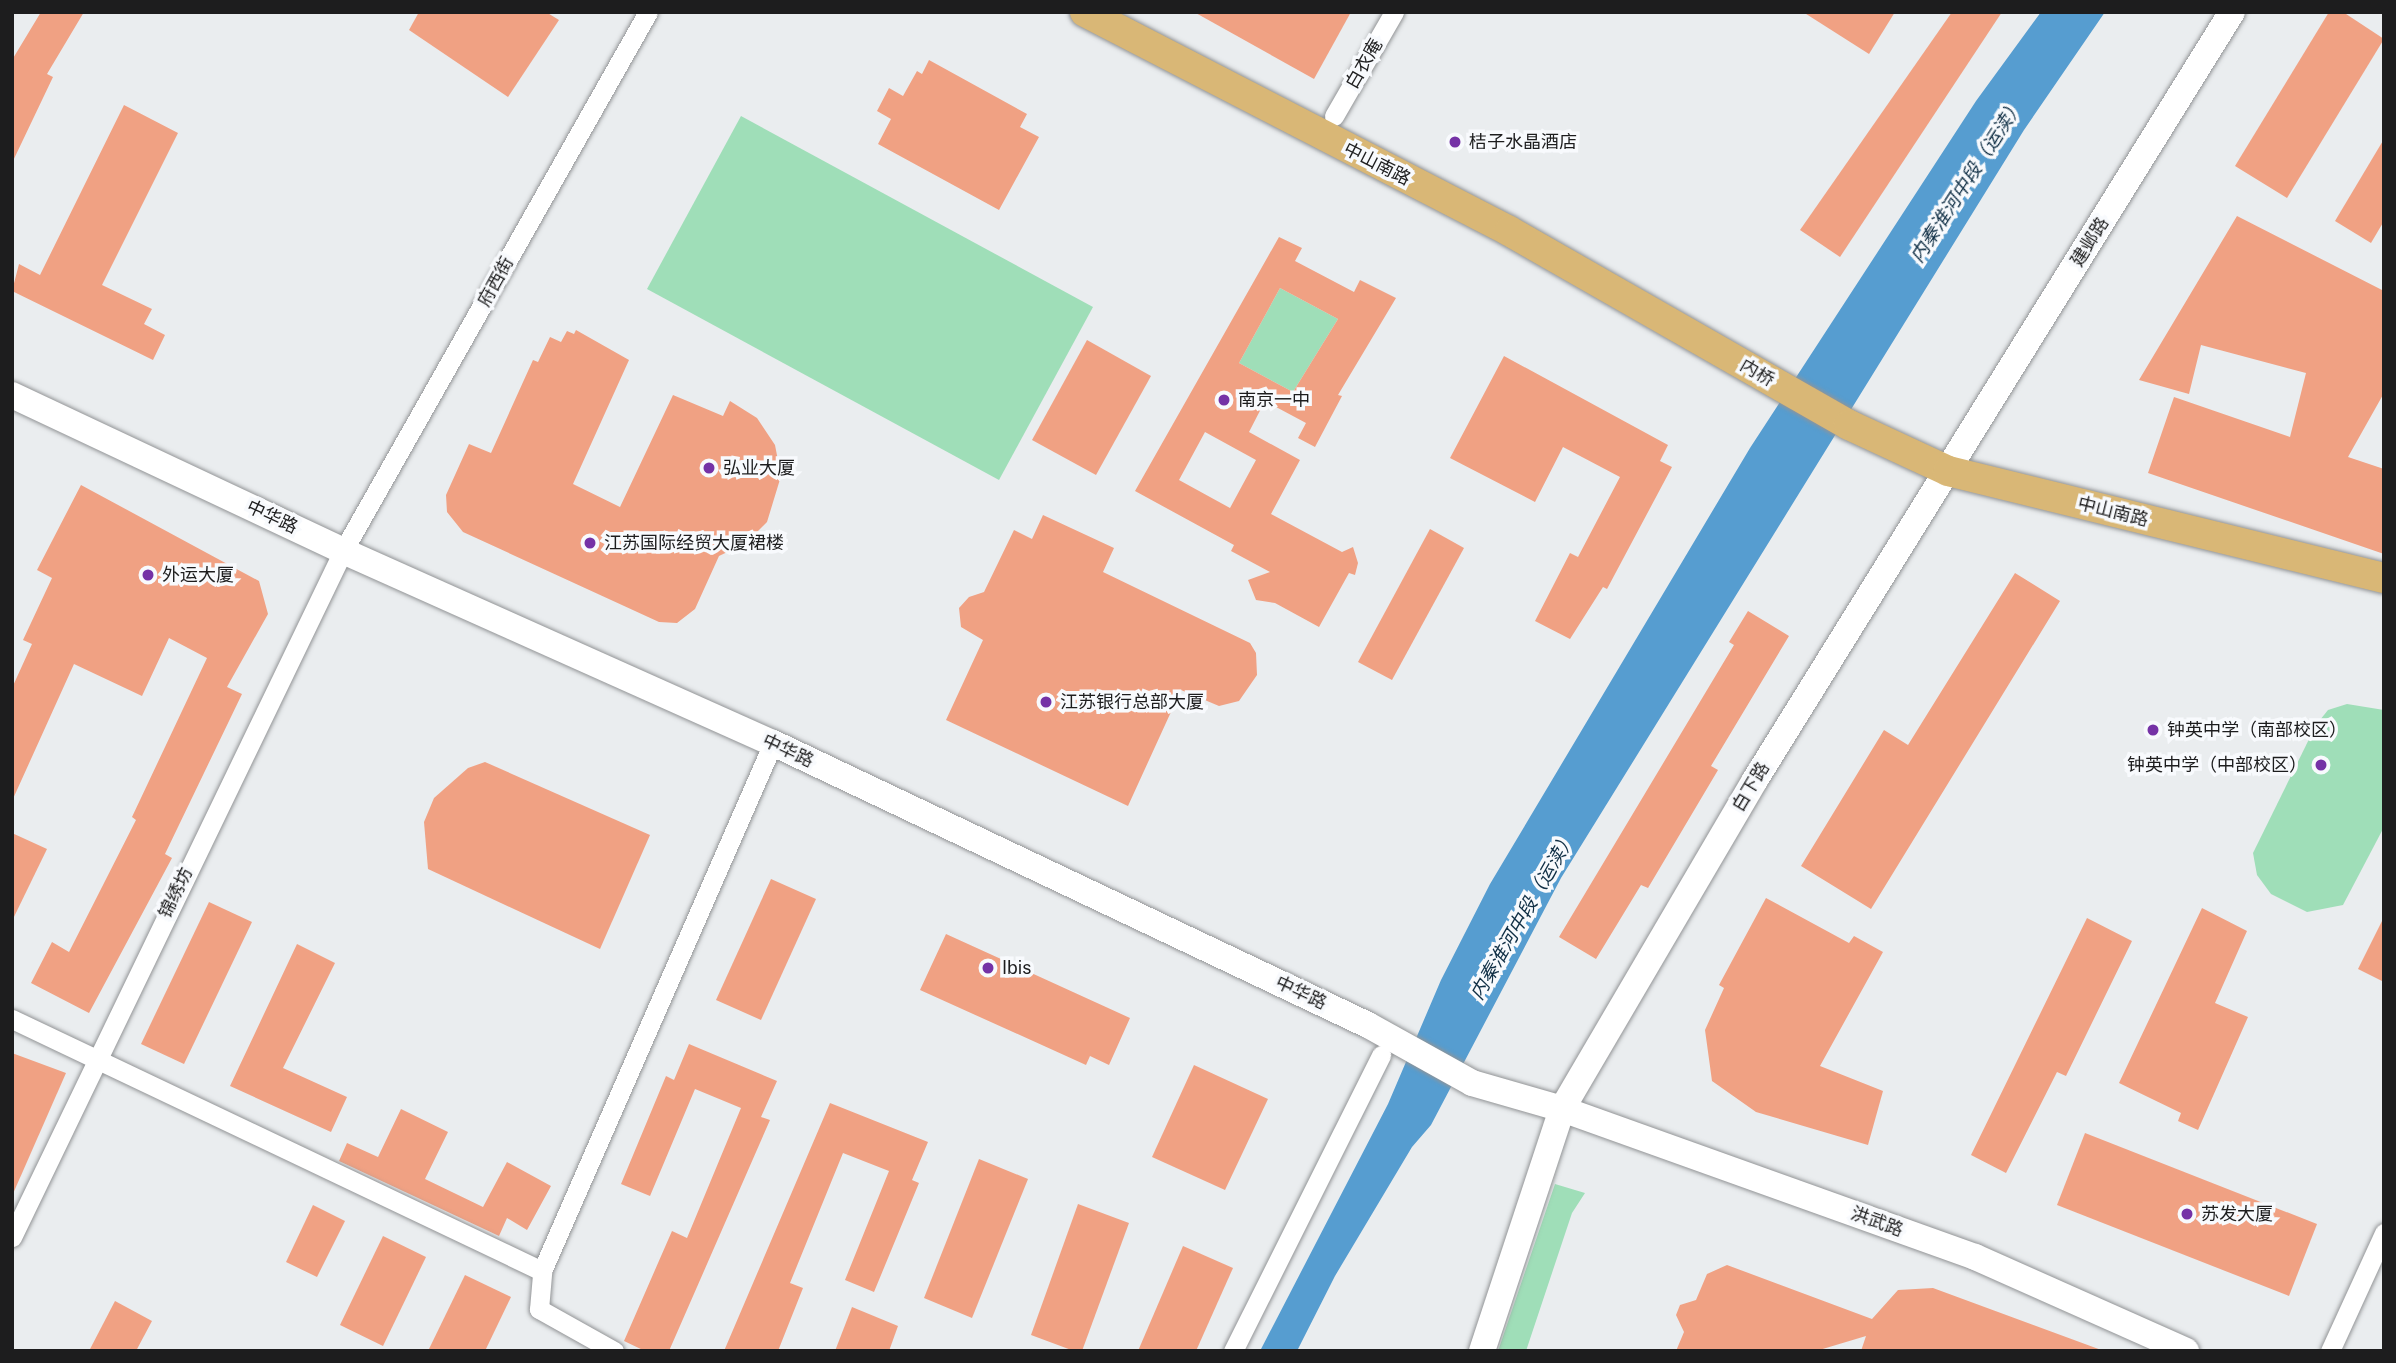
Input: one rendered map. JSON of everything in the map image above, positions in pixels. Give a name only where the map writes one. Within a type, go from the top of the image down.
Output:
[{"type":"main road","name":"中山南路","points":[[1085,12],[1509,231],[1666,320]]},
{"type":"main road","name":"建邺路","points":[[1948,471],[2232,12]]},
{"type":"main road","name":"内桥","points":[[1666,320],[1849,425]]},
{"type":"main road","name":"中华路","points":[[12,395],[343,551],[773,743],[1368,1025],[1472,1083],[1562,1109]]},
{"type":"main road","name":"中山南路","points":[[1849,425],[1948,471],[2384,578]]},
{"type":"main road","name":"白下路","points":[[1482,1351],[1562,1109],[1755,779],[1948,471]]},
{"type":"main road","name":"洪武路","points":[[1562,1109],[1975,1257],[2186,1351]]},
{"type":"street","name":"府西街","points":[[343,551],[648,12]]},
{"type":"street","name":"白衣庵","points":[[1334,116],[1394,12]]},
{"type":"street","name":"锦绣坊","points":[[12,1237],[95,1059],[343,551]]},
{"type":"street","points":[[614,1351],[539,1309],[542,1271],[773,743]]},
{"type":"street","points":[[12,1018],[542,1271]]},
{"type":"street","points":[[1233,1351],[1381,1055]]},
{"type":"street","points":[[2330,1351],[2384,1233]]},
{"type":"green space","points":[[741,116],[1093,307],[999,480],[647,289]]},
{"type":"green space","points":[[1280,288],[1338,319],[1293,392],[1239,363]]},
{"type":"green space","points":[[2347,704],[2384,710],[2384,827],[2343,905],[2307,912],[2271,894],[2257,875],[2253,853],[2316,725],[2328,710]]},
{"type":"green space","points":[[1555,1184],[1585,1193],[1572,1213],[1526,1351],[1498,1351]]},
{"type":"water","name":"内秦淮河中段（运渎）","points":[[2041,12],[2105,12],[2024,130],[1561,878],[1431,1125],[1412,1147],[1335,1276],[1297,1351],[1260,1351],[1388,1104],[1441,980],[1490,884],[1750,448],[1976,101]]},
{"type":"building","points":[[41,12],[84,12],[47,74],[53,77],[12,163],[12,60]]},
{"type":"building","points":[[419,12],[546,12],[559,20],[508,97],[409,30]]},
{"type":"building","points":[[1194,12],[1351,12],[1314,79]]},
{"type":"building","points":[[1803,12],[1895,12],[1869,54]]},
{"type":"building","points":[[1952,12],[2002,12],[1840,257],[1800,230]]},
{"type":"building","points":[[2329,12],[2343,12],[2384,39],[2287,198],[2235,166]]},
{"type":"building","points":[[929,60],[1027,114],[1020,127],[1039,137],[999,210],[878,144],[891,119],[877,111],[889,88],[903,96],[917,71],[922,74]]},
{"type":"building","points":[[124,105],[178,133],[102,285],[152,309],[144,324],[165,335],[153,360],[12,291],[19,264],[40,275]]},
{"type":"building","points":[[2384,139],[2384,221],[2371,243],[2335,221]]},
{"type":"building","points":[[2237,216],[2384,291],[2384,393],[2348,457],[2384,469],[2384,554],[2148,473],[2174,397],[2290,437],[2306,373],[2201,345],[2189,394],[2139,380]]},
{"type":"building","points":[[1279,237],[1302,248],[1295,261],[1354,292],[1360,280],[1396,298],[1338,395],[1342,396],[1315,447],[1298,438],[1306,423],[1265,401],[1249,432],[1300,460],[1271,514],[1342,552],[1353,547],[1358,563],[1355,575],[1349,573],[1319,627],[1275,603],[1256,600],[1248,580],[1270,572],[1231,551],[1234,545],[1135,491]],"holes":[[[1280,288],[1338,319],[1293,392],[1239,363]],[[1205,432],[1256,460],[1230,508],[1179,480]]]},
{"type":"building","points":[[576,330],[629,360],[573,484],[620,507],[673,395],[723,416],[730,401],[757,418],[775,445],[781,476],[767,522],[746,543],[719,556],[695,609],[677,623],[659,622],[463,532],[447,512],[446,495],[469,444],[491,453],[533,360],[538,362],[550,337],[561,342],[567,331],[574,334]]},
{"type":"building","points":[[1087,340],[1151,376],[1096,475],[1032,440]]},
{"type":"building","points":[[1504,356],[1668,445],[1660,461],[1672,467],[1607,589],[1603,587],[1570,639],[1535,621],[1570,553],[1578,557],[1620,477],[1563,447],[1535,502],[1450,458]]},
{"type":"building","points":[[81,485],[259,581],[268,614],[227,687],[242,694],[165,854],[172,858],[89,1013],[31,983],[52,942],[69,952],[136,820],[132,817],[207,658],[169,638],[142,696],[74,664],[12,801],[12,688],[32,644],[23,640],[52,578],[37,570]]},
{"type":"building","points":[[1043,515],[1114,548],[1103,572],[1250,643],[1256,653],[1257,675],[1239,701],[1219,706],[1181,690],[1128,806],[946,720],[983,640],[961,627],[959,608],[969,597],[984,592],[1014,530],[1032,539]]},
{"type":"building","points":[[1430,529],[1464,548],[1392,680],[1358,662]]},
{"type":"building","points":[[2015,573],[2060,601],[1871,909],[1801,866],[1884,730],[1908,745]]},
{"type":"building","points":[[1748,611],[1789,636],[1711,766],[1718,770],[1648,888],[1641,885],[1596,959],[1559,937],[1734,645],[1729,642]]},
{"type":"building","points":[[485,762],[650,835],[600,949],[428,869],[424,822],[434,798],[468,768]]},
{"type":"building","points":[[12,833],[47,849],[12,921]]},
{"type":"building","points":[[771,879],[816,899],[761,1020],[716,1000]]},
{"type":"building","points":[[1766,898],[1849,943],[1854,936],[1883,952],[1820,1066],[1883,1091],[1868,1145],[1756,1112],[1712,1081],[1705,1030],[1724,988],[1719,985]]},
{"type":"building","points":[[209,902],[252,922],[184,1064],[141,1044]]},
{"type":"building","points":[[2202,908],[2247,931],[2215,1003],[2248,1017],[2198,1130],[2178,1121],[2181,1113],[2119,1083]]},
{"type":"building","points":[[2384,917],[2384,982],[2358,969]]},
{"type":"building","points":[[2087,918],[2132,941],[2066,1076],[2057,1072],[2006,1173],[1971,1155]]},
{"type":"building","points":[[946,934],[1130,1018],[1109,1065],[1090,1056],[1086,1065],[920,990]]},
{"type":"building","points":[[297,944],[335,963],[283,1068],[347,1097],[331,1132],[230,1086]]},
{"type":"building","points":[[689,1044],[777,1081],[761,1117],[770,1120],[669,1351],[645,1351],[624,1341],[672,1231],[687,1238],[741,1108],[695,1089],[650,1196],[621,1184],[666,1076],[674,1080]]},
{"type":"building","points":[[12,1053],[66,1073],[12,1196]]},
{"type":"building","points":[[1194,1065],[1268,1099],[1225,1190],[1152,1157]]},
{"type":"building","points":[[830,1103],[928,1142],[912,1180],[919,1183],[874,1292],[845,1280],[889,1171],[843,1153],[790,1283],[803,1288],[778,1351],[724,1351]]},
{"type":"building","points":[[401,1109],[448,1132],[425,1179],[483,1207],[507,1162],[551,1186],[527,1230],[507,1218],[499,1236],[339,1161],[347,1143],[378,1157]]},
{"type":"building","name":"苏发大厦","points":[[2085,1133],[2317,1224],[2289,1296],[2057,1205]]},
{"type":"building","points":[[979,1159],[1028,1179],[972,1318],[924,1298]]},
{"type":"building","points":[[1078,1204],[1129,1223],[1082,1351],[1074,1351],[1031,1335]]},
{"type":"building","points":[[313,1205],[345,1221],[317,1277],[286,1262]]},
{"type":"building","points":[[383,1236],[426,1257],[383,1346],[340,1325]]},
{"type":"building","points":[[1183,1246],[1233,1268],[1196,1351],[1138,1351]]},
{"type":"building","points":[[1727,1265],[1872,1319],[1898,1290],[1933,1288],[2104,1351],[1861,1351],[1866,1336],[1816,1351],[1676,1351],[1684,1332],[1676,1315],[1680,1305],[1696,1300],[1707,1274]]},
{"type":"building","points":[[465,1275],[511,1297],[485,1351],[428,1351]]},
{"type":"building","points":[[115,1301],[152,1321],[136,1351],[89,1351]]},
{"type":"building","points":[[852,1307],[898,1326],[889,1351],[835,1351]]},
{"type":"place","name":"桔子水晶酒店","points":[[1455,142]]},
{"type":"place","name":"南京一中","points":[[1224,400]]},
{"type":"place","name":"弘业大厦","points":[[709,468]]},
{"type":"place","name":"江苏国际经贸大厦裙楼","points":[[590,543]]},
{"type":"place","name":"外运大厦","points":[[148,575]]},
{"type":"place","name":"江苏银行总部大厦","points":[[1046,702]]},
{"type":"place","name":"钟英中学（南部校区）","points":[[2153,730]]},
{"type":"place","name":"钟英中学（中部校区）","points":[[2321,765]]},
{"type":"place","name":"Ibis","points":[[988,968]]},
{"type":"place","name":"苏发大厦","points":[[2187,1214]]}]
